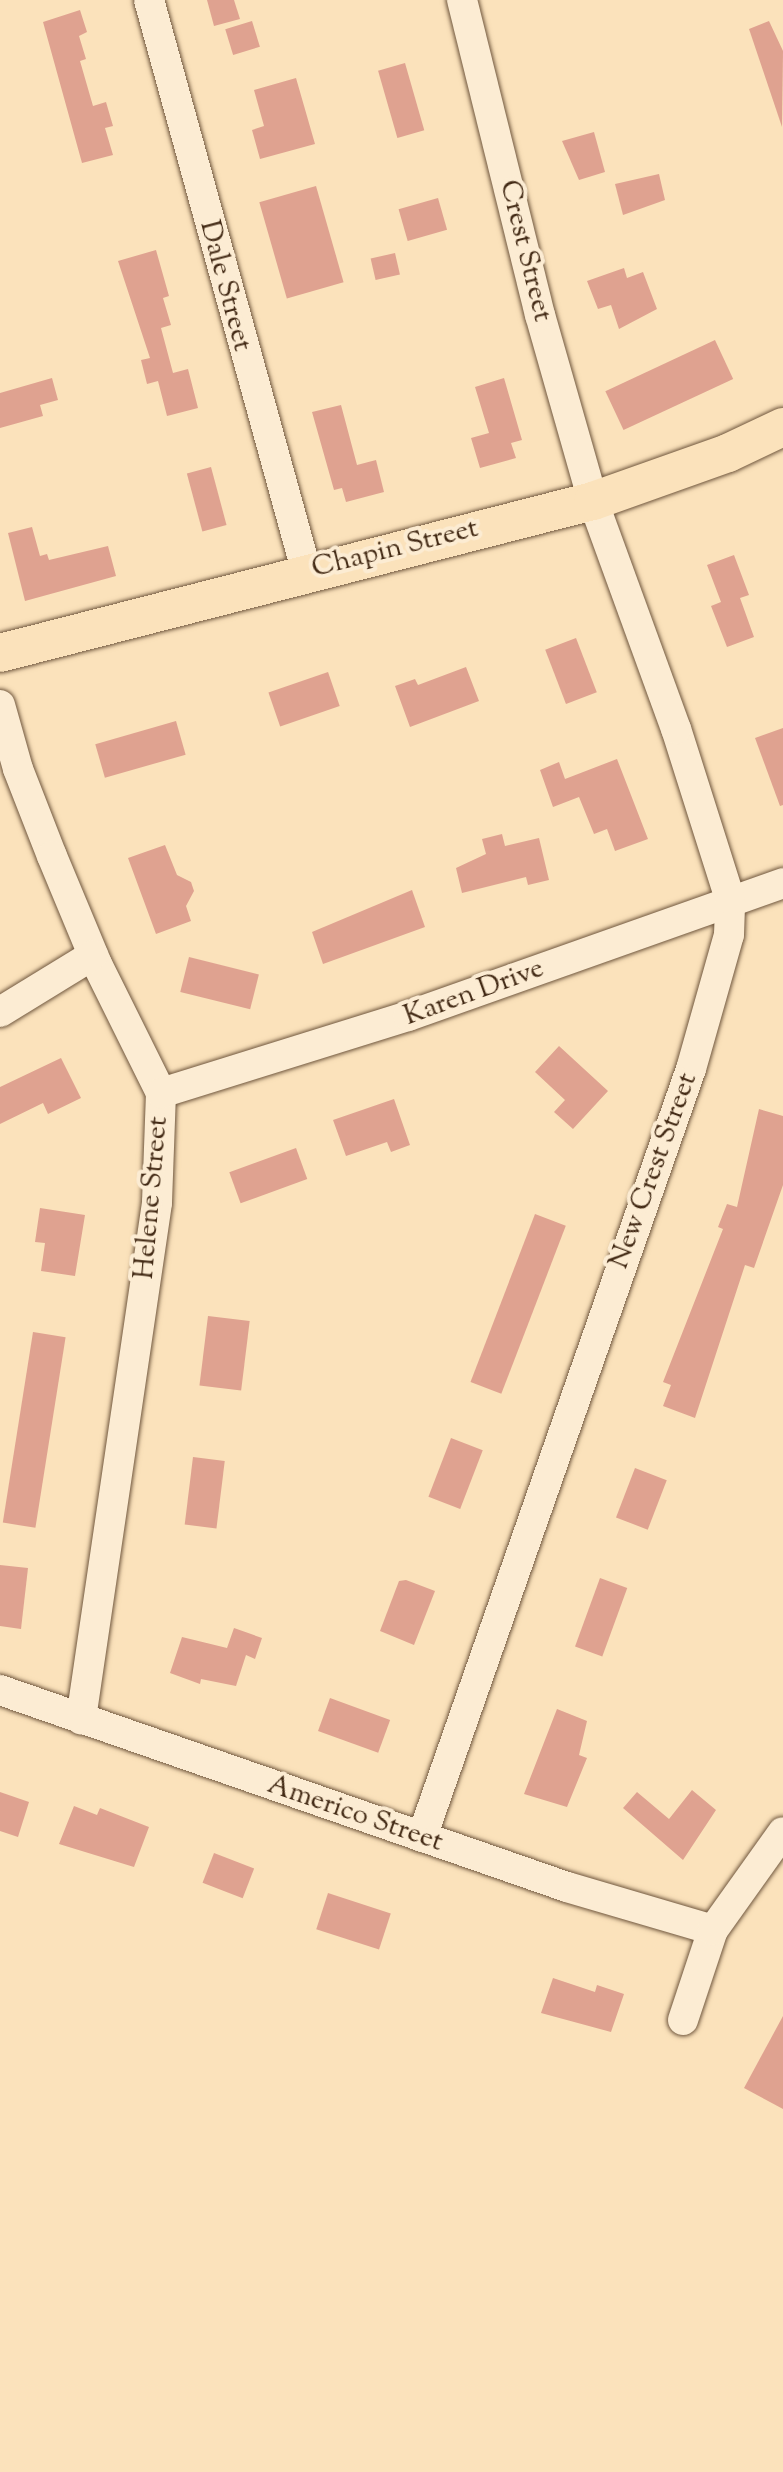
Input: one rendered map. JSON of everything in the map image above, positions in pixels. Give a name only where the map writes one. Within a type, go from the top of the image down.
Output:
[{"type":"main road","name":"Chapin Street","points":[[0,653],[306,570],[593,501],[728,453],[783,427]]},
{"type":"street","name":"Dale Street","points":[[149,0],[227,300],[306,570]]},
{"type":"street","name":"Crest Street","points":[[462,0],[540,315],[593,501]]},
{"type":"street","name":"New Crest Street","points":[[422,1837],[706,1023],[729,935],[730,899],[676,729],[593,501]]},
{"type":"street","name":"Helene Street","points":[[0,705],[18,769],[93,955],[161,1093],[157,1203],[81,1719]]},
{"type":"street","name":"Karen Drive","points":[[161,1093],[408,1016],[730,899],[783,883]]},
{"type":"street","points":[[0,1012],[93,955]]},
{"type":"street","name":"Americo Street","points":[[0,1690],[422,1837],[713,1930]]},
{"type":"street","points":[[683,2020],[713,1930],[783,1832]]},
{"type":"building","points":[[207,0],[234,0],[240,19],[214,26]]},
{"type":"building","points":[[80,10],[87,32],[79,36],[86,59],[80,61],[93,106],[106,102],[113,126],[105,128],[113,155],[82,163],[43,22]]},
{"type":"building","points":[[252,21],[260,47],[233,55],[225,29]]},
{"type":"building","points":[[769,21],[783,51],[782,127],[749,29]]},
{"type":"building","points":[[405,63],[424,130],[397,138],[378,71]]},
{"type":"building","points":[[296,78],[315,144],[260,159],[252,130],[264,126],[254,90]]},
{"type":"building","points":[[594,132],[605,172],[579,180],[562,141]]},
{"type":"building","points":[[659,174],[665,200],[623,215],[615,184]]},
{"type":"building","points":[[316,186],[344,282],[287,298],[259,202]]},
{"type":"building","points":[[438,198],[447,230],[408,241],[399,209]]},
{"type":"building","points":[[156,250],[169,296],[163,298],[171,325],[161,328],[173,373],[188,369],[198,408],[167,416],[158,381],[147,384],[141,360],[150,358],[118,261]]},
{"type":"building","points":[[395,253],[400,274],[376,280],[371,259]]},
{"type":"building","points":[[624,268],[627,278],[643,272],[657,309],[619,329],[611,305],[598,309],[587,281]]},
{"type":"building","points":[[715,340],[733,379],[624,430],[605,391]]},
{"type":"building","points":[[52,378],[58,400],[40,405],[43,416],[0,428],[0,393]]},
{"type":"building","points":[[504,378],[522,440],[511,443],[516,458],[480,468],[471,438],[489,433],[475,387]]},
{"type":"building","points":[[341,405],[357,465],[376,460],[384,492],[346,502],[342,488],[334,490],[312,412]]},
{"type":"building","points":[[211,467],[227,525],[202,531],[187,473]]},
{"type":"building","points":[[32,527],[40,556],[47,554],[49,560],[108,546],[116,576],[25,601],[8,533]]},
{"type":"building","points":[[734,555],[749,595],[740,598],[754,637],[727,647],[711,606],[721,602],[707,565]]},
{"type":"building","points":[[576,638],[597,692],[566,704],[545,650]]},
{"type":"building","points":[[466,667],[479,701],[410,727],[395,686],[415,679],[418,685]]},
{"type":"building","points":[[328,672],[340,706],[280,727],[268,693]]},
{"type":"building","points":[[176,721],[186,755],[105,778],[95,744]]},
{"type":"building","points":[[783,728],[783,805],[780,806],[755,738]]},
{"type":"building","points":[[617,759],[648,839],[615,851],[607,829],[594,834],[579,797],[553,807],[540,770],[559,762],[565,779]]},
{"type":"building","points":[[502,834],[505,846],[539,838],[549,880],[528,885],[526,877],[462,893],[456,868],[486,854],[482,839]]},
{"type":"building","points":[[165,845],[177,875],[191,882],[194,891],[186,906],[191,921],[156,934],[128,858]]},
{"type":"building","points":[[412,890],[425,927],[323,964],[312,932]]},
{"type":"building","points":[[189,957],[259,974],[250,1009],[180,992]]},
{"type":"building","points":[[559,1046],[608,1091],[573,1129],[554,1112],[565,1100],[535,1072]]},
{"type":"building","points":[[61,1058],[81,1098],[48,1114],[43,1103],[0,1124],[0,1087]]},
{"type":"building","points":[[394,1099],[410,1145],[391,1152],[387,1142],[346,1156],[333,1120]]},
{"type":"building","points":[[759,1109],[783,1116],[783,1185],[754,1268],[745,1265],[695,1418],[663,1406],[671,1385],[663,1382],[723,1229],[718,1227],[727,1204],[737,1207]]},
{"type":"building","points":[[296,1148],[307,1179],[241,1203],[229,1172]]},
{"type":"building","points":[[40,1208],[85,1215],[75,1276],[41,1271],[45,1243],[35,1242]]},
{"type":"building","points":[[535,1214],[566,1226],[501,1394],[470,1382]]},
{"type":"building","points":[[208,1316],[250,1321],[241,1391],[199,1385]]},
{"type":"building","points":[[33,1332],[66,1337],[35,1528],[3,1523]]},
{"type":"building","points":[[451,1438],[483,1450],[460,1509],[428,1497]]},
{"type":"building","points":[[193,1457],[225,1461],[216,1528],[185,1524]]},
{"type":"building","points":[[635,1468],[667,1480],[648,1530],[616,1517]]},
{"type":"building","points":[[0,1565],[28,1568],[21,1629],[0,1626]]},
{"type":"building","points":[[600,1578],[627,1588],[602,1657],[575,1647]]},
{"type":"building","points":[[406,1580],[435,1591],[414,1645],[380,1631],[399,1581]]},
{"type":"building","points":[[234,1628],[262,1638],[255,1659],[246,1655],[236,1686],[201,1679],[200,1684],[170,1673],[182,1637],[227,1648]]},
{"type":"building","points":[[330,1698],[390,1720],[378,1753],[318,1731]]},
{"type":"building","points":[[557,1709],[587,1721],[579,1755],[587,1758],[567,1807],[524,1794]]},
{"type":"building","points":[[692,1790],[716,1810],[683,1860],[623,1808],[637,1792],[669,1819]]},
{"type":"building","points":[[0,1792],[29,1802],[18,1837],[0,1831]]},
{"type":"building","points":[[74,1806],[97,1815],[100,1808],[149,1827],[134,1867],[59,1844]]},
{"type":"building","points":[[214,1853],[254,1868],[243,1898],[203,1883]]},
{"type":"building","points":[[328,1893],[391,1913],[379,1950],[316,1929]]},
{"type":"building","points":[[553,1978],[595,1992],[597,1985],[624,1994],[611,2032],[541,2013]]},
{"type":"building","points":[[783,2016],[783,2109],[744,2088]]}]
